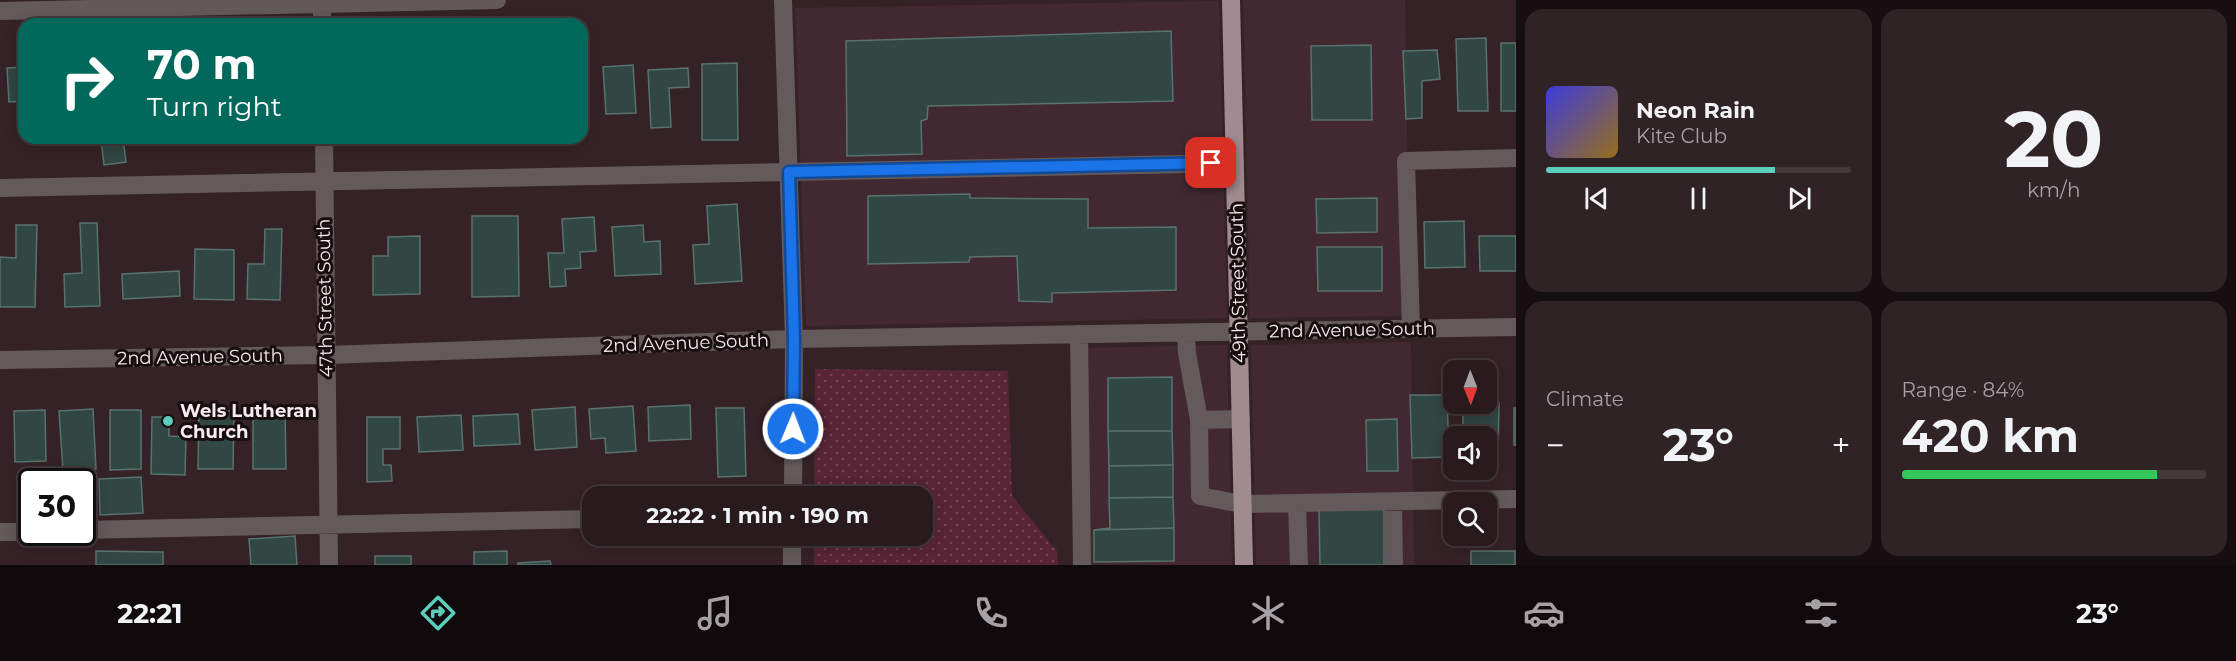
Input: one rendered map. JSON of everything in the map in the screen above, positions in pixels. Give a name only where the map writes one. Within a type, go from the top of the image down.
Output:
[{"type":"main road","name":"49th Street South","points":[[1231,0],[1244,565]]},
{"type":"street","points":[[0,11],[322,2],[497,0]]},
{"type":"street","points":[[783,0],[794,339],[793,486]]},
{"type":"street","points":[[322,2],[322,18]]},
{"type":"street","name":"47th Street South","points":[[324,144],[329,565]]},
{"type":"street","points":[[1411,329],[1406,161],[1516,158]]},
{"type":"street","points":[[0,188],[1235,163]]},
{"type":"street","name":"2nd Avenue South","points":[[0,360],[326,355],[794,339],[1516,327]]},
{"type":"street","points":[[1186,333],[1187,353],[1199,420],[1200,496],[1242,504],[1516,499]]},
{"type":"street","points":[[1079,334],[1082,565]]},
{"type":"street","points":[[1199,420],[1241,419]]},
{"type":"street","points":[[1393,501],[1394,565]]},
{"type":"street","points":[[1297,503],[1299,565]]},
{"type":"street","points":[[96,530],[582,519]]},
{"type":"street","points":[[0,532],[18,532]]},
{"type":"street","points":[[792,546],[792,565]]},
{"type":"shaded area","points":[[1243,0],[1405,0],[1410,316],[1250,318]]},
{"type":"shaded area","points":[[1219,1],[1227,318],[806,326],[795,8]]},
{"type":"shaded area","points":[[1411,342],[1414,565],[1256,565],[1251,345]]},
{"type":"shaded area","points":[[1227,345],[1232,565],[1079,565],[1073,348]]},
{"type":"shaded area","points":[[815,369],[1008,371],[1012,496],[1057,551],[1058,565],[814,565],[814,546],[933,546],[933,486],[814,486]]},
{"type":"building","points":[[1171,31],[1173,101],[928,106],[927,119],[921,121],[922,154],[847,156],[846,41]]},
{"type":"building","points":[[1486,38],[1488,111],[1458,111],[1456,39]]},
{"type":"building","points":[[1501,43],[1516,43],[1516,111],[1501,111]]},
{"type":"building","points":[[1371,45],[1372,120],[1312,120],[1311,46]]},
{"type":"building","points":[[1437,50],[1440,79],[1422,81],[1422,118],[1406,119],[1403,51]]},
{"type":"building","points":[[737,63],[738,140],[702,140],[702,64]]},
{"type":"building","points":[[633,65],[636,113],[606,114],[603,67]]},
{"type":"building","points":[[18,67],[18,101],[9,102],[7,68]]},
{"type":"building","points":[[688,68],[689,87],[669,88],[671,127],[651,128],[648,70]]},
{"type":"building","points":[[102,144],[124,144],[126,162],[104,165]]},
{"type":"building","points":[[970,194],[970,198],[1088,199],[1088,228],[1176,227],[1176,290],[1052,293],[1052,302],[1019,301],[1017,256],[970,257],[969,262],[868,264],[868,196]]},
{"type":"building","points":[[1377,198],[1377,232],[1317,233],[1316,199]]},
{"type":"building","points":[[737,204],[742,281],[695,284],[693,245],[709,244],[707,206]]},
{"type":"building","points":[[472,216],[518,216],[519,296],[472,297]]},
{"type":"building","points":[[594,217],[596,251],[580,252],[581,268],[565,269],[566,286],[550,287],[548,253],[564,253],[562,219]]},
{"type":"building","points":[[1464,221],[1465,267],[1425,268],[1424,222]]},
{"type":"building","points":[[80,223],[97,223],[100,306],[65,307],[64,274],[82,273]]},
{"type":"building","points":[[16,225],[37,225],[35,307],[0,307],[0,257],[16,258]]},
{"type":"building","points":[[643,225],[644,242],[660,241],[661,274],[615,276],[612,227]]},
{"type":"building","points":[[265,229],[282,229],[280,300],[247,299],[248,264],[264,264]]},
{"type":"building","points":[[420,236],[420,294],[373,295],[373,256],[388,256],[388,237]]},
{"type":"building","points":[[1479,236],[1516,236],[1516,271],[1480,271]]},
{"type":"building","points":[[1317,247],[1382,247],[1382,291],[1318,291]]},
{"type":"building","points":[[195,249],[234,250],[234,300],[194,299]]},
{"type":"building","points":[[179,271],[180,296],[123,299],[122,274]]},
{"type":"building","points":[[1172,377],[1172,431],[1108,431],[1108,378]]},
{"type":"building","points":[[1410,395],[1443,395],[1443,414],[1448,414],[1448,426],[1443,426],[1443,457],[1412,458]]},
{"type":"building","points":[[1497,403],[1499,403],[1498,454],[1497,426],[1463,426],[1463,414],[1497,414]]},
{"type":"building","points":[[690,405],[691,439],[649,441],[648,407]]},
{"type":"building","points":[[633,406],[636,451],[606,453],[605,438],[591,439],[589,409]]},
{"type":"building","points":[[575,407],[577,447],[535,450],[532,410]]},
{"type":"building","points":[[716,408],[744,408],[746,476],[718,477]]},
{"type":"building","points":[[1514,408],[1516,408],[1516,445],[1514,445]]},
{"type":"building","points":[[93,409],[96,468],[63,468],[59,411]]},
{"type":"building","points":[[45,410],[46,461],[15,462],[14,411]]},
{"type":"building","points":[[110,410],[141,410],[141,469],[110,470]]},
{"type":"building","points":[[199,410],[234,411],[233,469],[198,469]]},
{"type":"building","points":[[285,411],[286,469],[253,469],[253,412]]},
{"type":"building","points":[[518,414],[520,444],[474,446],[473,416]]},
{"type":"building","points":[[461,415],[463,450],[419,452],[417,417]]},
{"type":"building","points":[[152,417],[169,417],[169,436],[186,437],[185,475],[151,474]]},
{"type":"building","points":[[367,417],[400,417],[400,449],[383,449],[383,465],[391,465],[392,481],[367,482]]},
{"type":"building","points":[[1397,419],[1398,471],[1367,471],[1366,420]]},
{"type":"building","points":[[1108,431],[1172,431],[1173,465],[1109,466]]},
{"type":"building","points":[[1173,465],[1173,497],[1109,498],[1109,466]]},
{"type":"building","points":[[141,477],[143,513],[100,515],[99,479]]},
{"type":"building","points":[[1173,497],[1174,528],[1094,530],[1110,528],[1109,498]]},
{"type":"building","points":[[1384,508],[1384,565],[1320,565],[1319,509]]},
{"type":"building","points":[[1174,528],[1174,561],[1094,562],[1094,530]]},
{"type":"building","points":[[295,536],[297,565],[251,565],[249,539]]},
{"type":"building","points":[[96,551],[163,552],[163,565],[96,565]]},
{"type":"building","points":[[507,551],[507,565],[474,565],[474,552]]},
{"type":"building","points":[[1471,551],[1515,551],[1515,565],[1471,565]]},
{"type":"building","points":[[375,556],[411,556],[411,565],[375,565]]},
{"type":"building","points":[[550,561],[551,565],[518,565],[518,563]]},
{"type":"place","name":"Wels Lutheran Church","points":[[168,421]]},
{"type":"route","points":[[793,429],[794,339],[789,172],[1211,163]]}]
